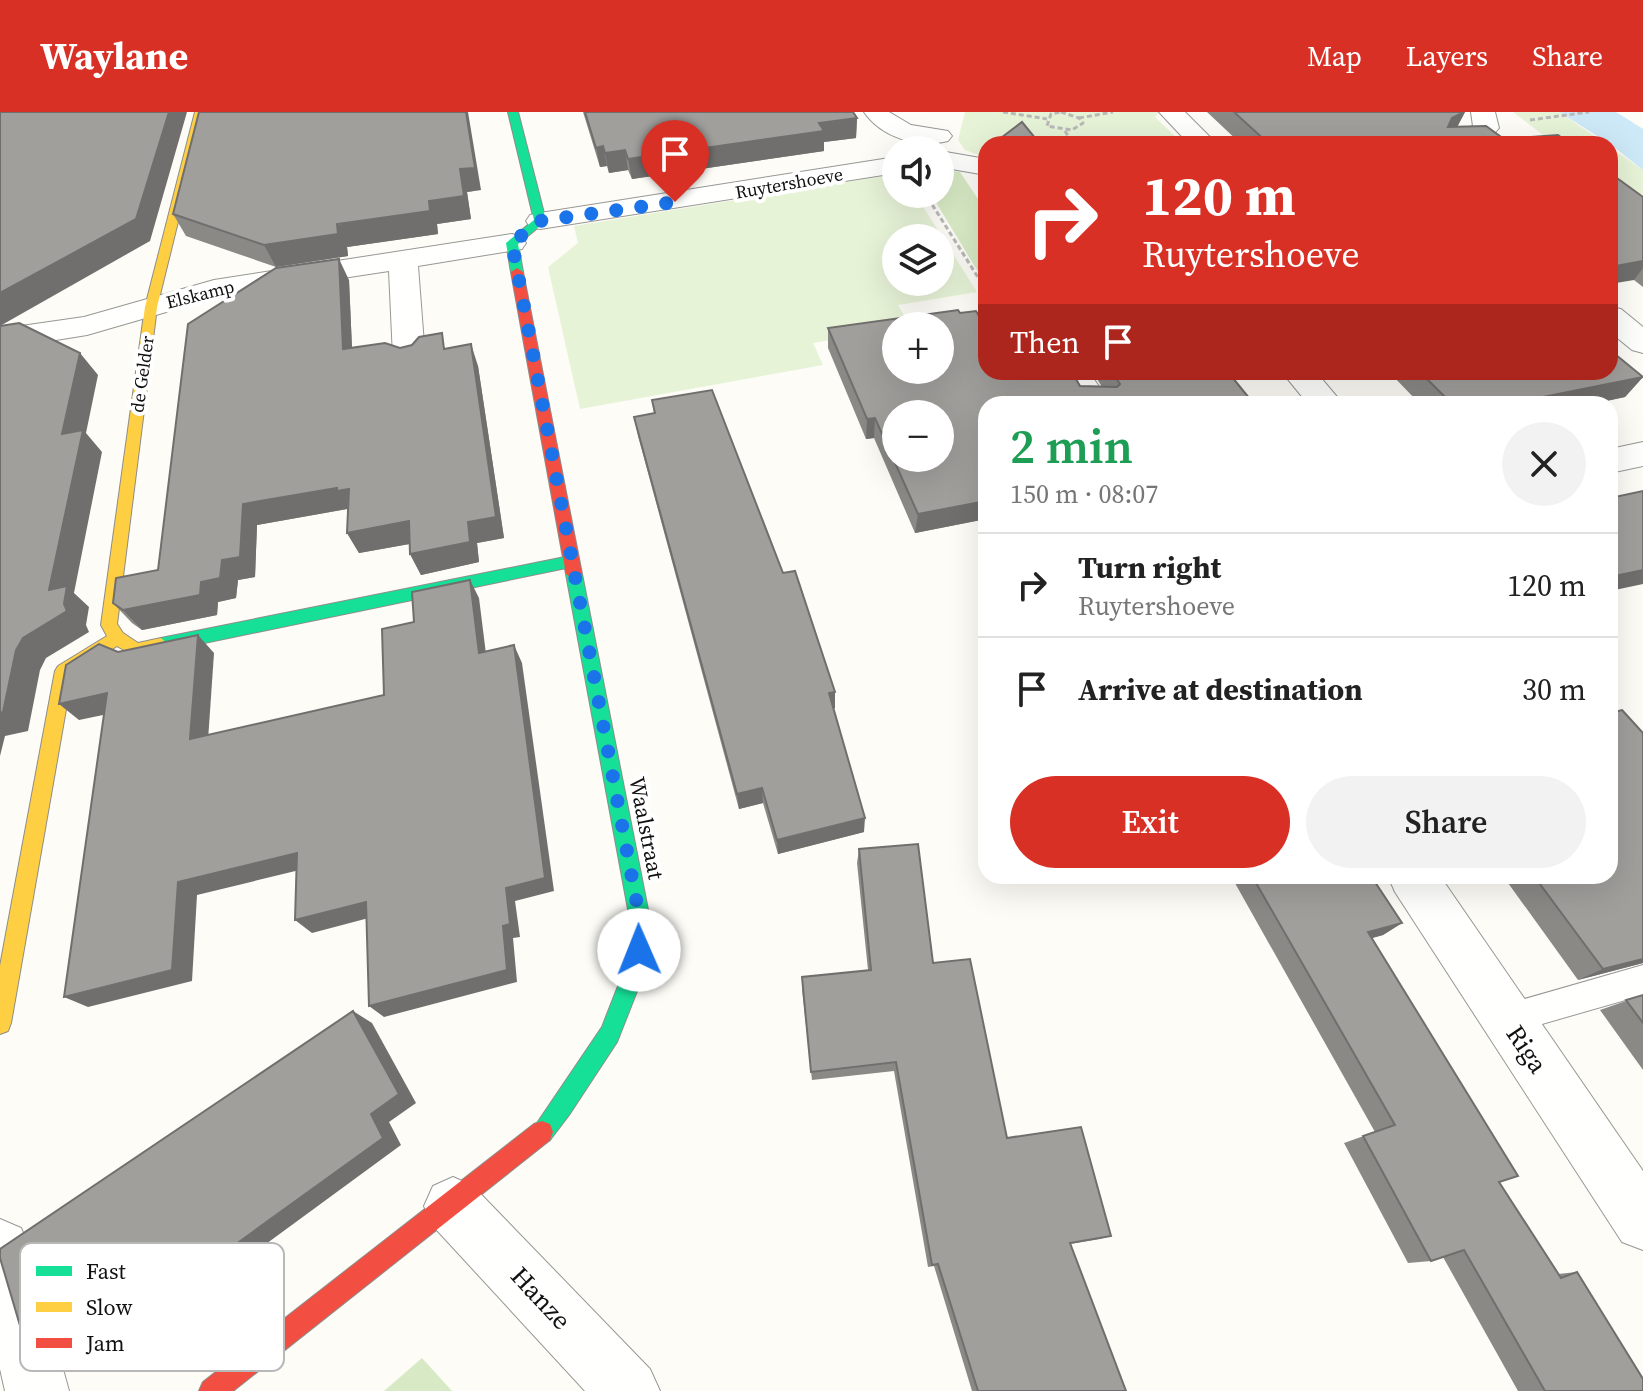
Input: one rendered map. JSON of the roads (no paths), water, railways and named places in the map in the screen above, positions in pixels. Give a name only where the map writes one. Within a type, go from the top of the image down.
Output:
[{"type":"street","name":"de Gelder","points":[[117,638],[109,625],[151,307],[200,112]]},
{"type":"street","points":[[512,243],[540,221],[513,112]]},
{"type":"street","points":[[876,112],[895,130],[926,136]]},
{"type":"street","points":[[1171,112],[1196,136]]},
{"type":"street","points":[[1474,136],[1486,128],[1483,112]]},
{"type":"street","points":[[954,147],[978,162]]},
{"type":"street","name":"Ruytershoeve","points":[[540,221],[882,167]]},
{"type":"street","name":"Elskamp","points":[[0,339],[87,326],[214,289],[512,243]]},
{"type":"street","name":"Waalstraat","points":[[284,1336],[541,1134],[567,1105],[613,1031],[629,990],[639,950],[640,920],[512,243]]},
{"type":"street","points":[[403,259],[409,357]]},
{"type":"street","points":[[1618,323],[1643,343]]},
{"type":"street","points":[[1305,380],[1319,396]]},
{"type":"street","points":[[1618,459],[1643,454]]},
{"type":"street","points":[[0,1023],[64,671],[117,638],[136,650],[570,562]]},
{"type":"street","name":"Riga","points":[[1417,884],[1643,1221]]},
{"type":"street","name":"Hanze","points":[[453,1206],[628,1391]]},
{"type":"street","points":[[0,1249],[20,1326]]},
{"type":"street","points":[[32,1371],[37,1391]]},
{"type":"street","name":"Waalstraat","points":[[212,1391],[238,1371]]},
{"type":"lane","points":[[1507,1019],[1643,980]]},
{"type":"water","points":[[1559,112],[1616,112],[1643,129],[1643,170],[1618,150],[1618,136],[1597,136]]}]
